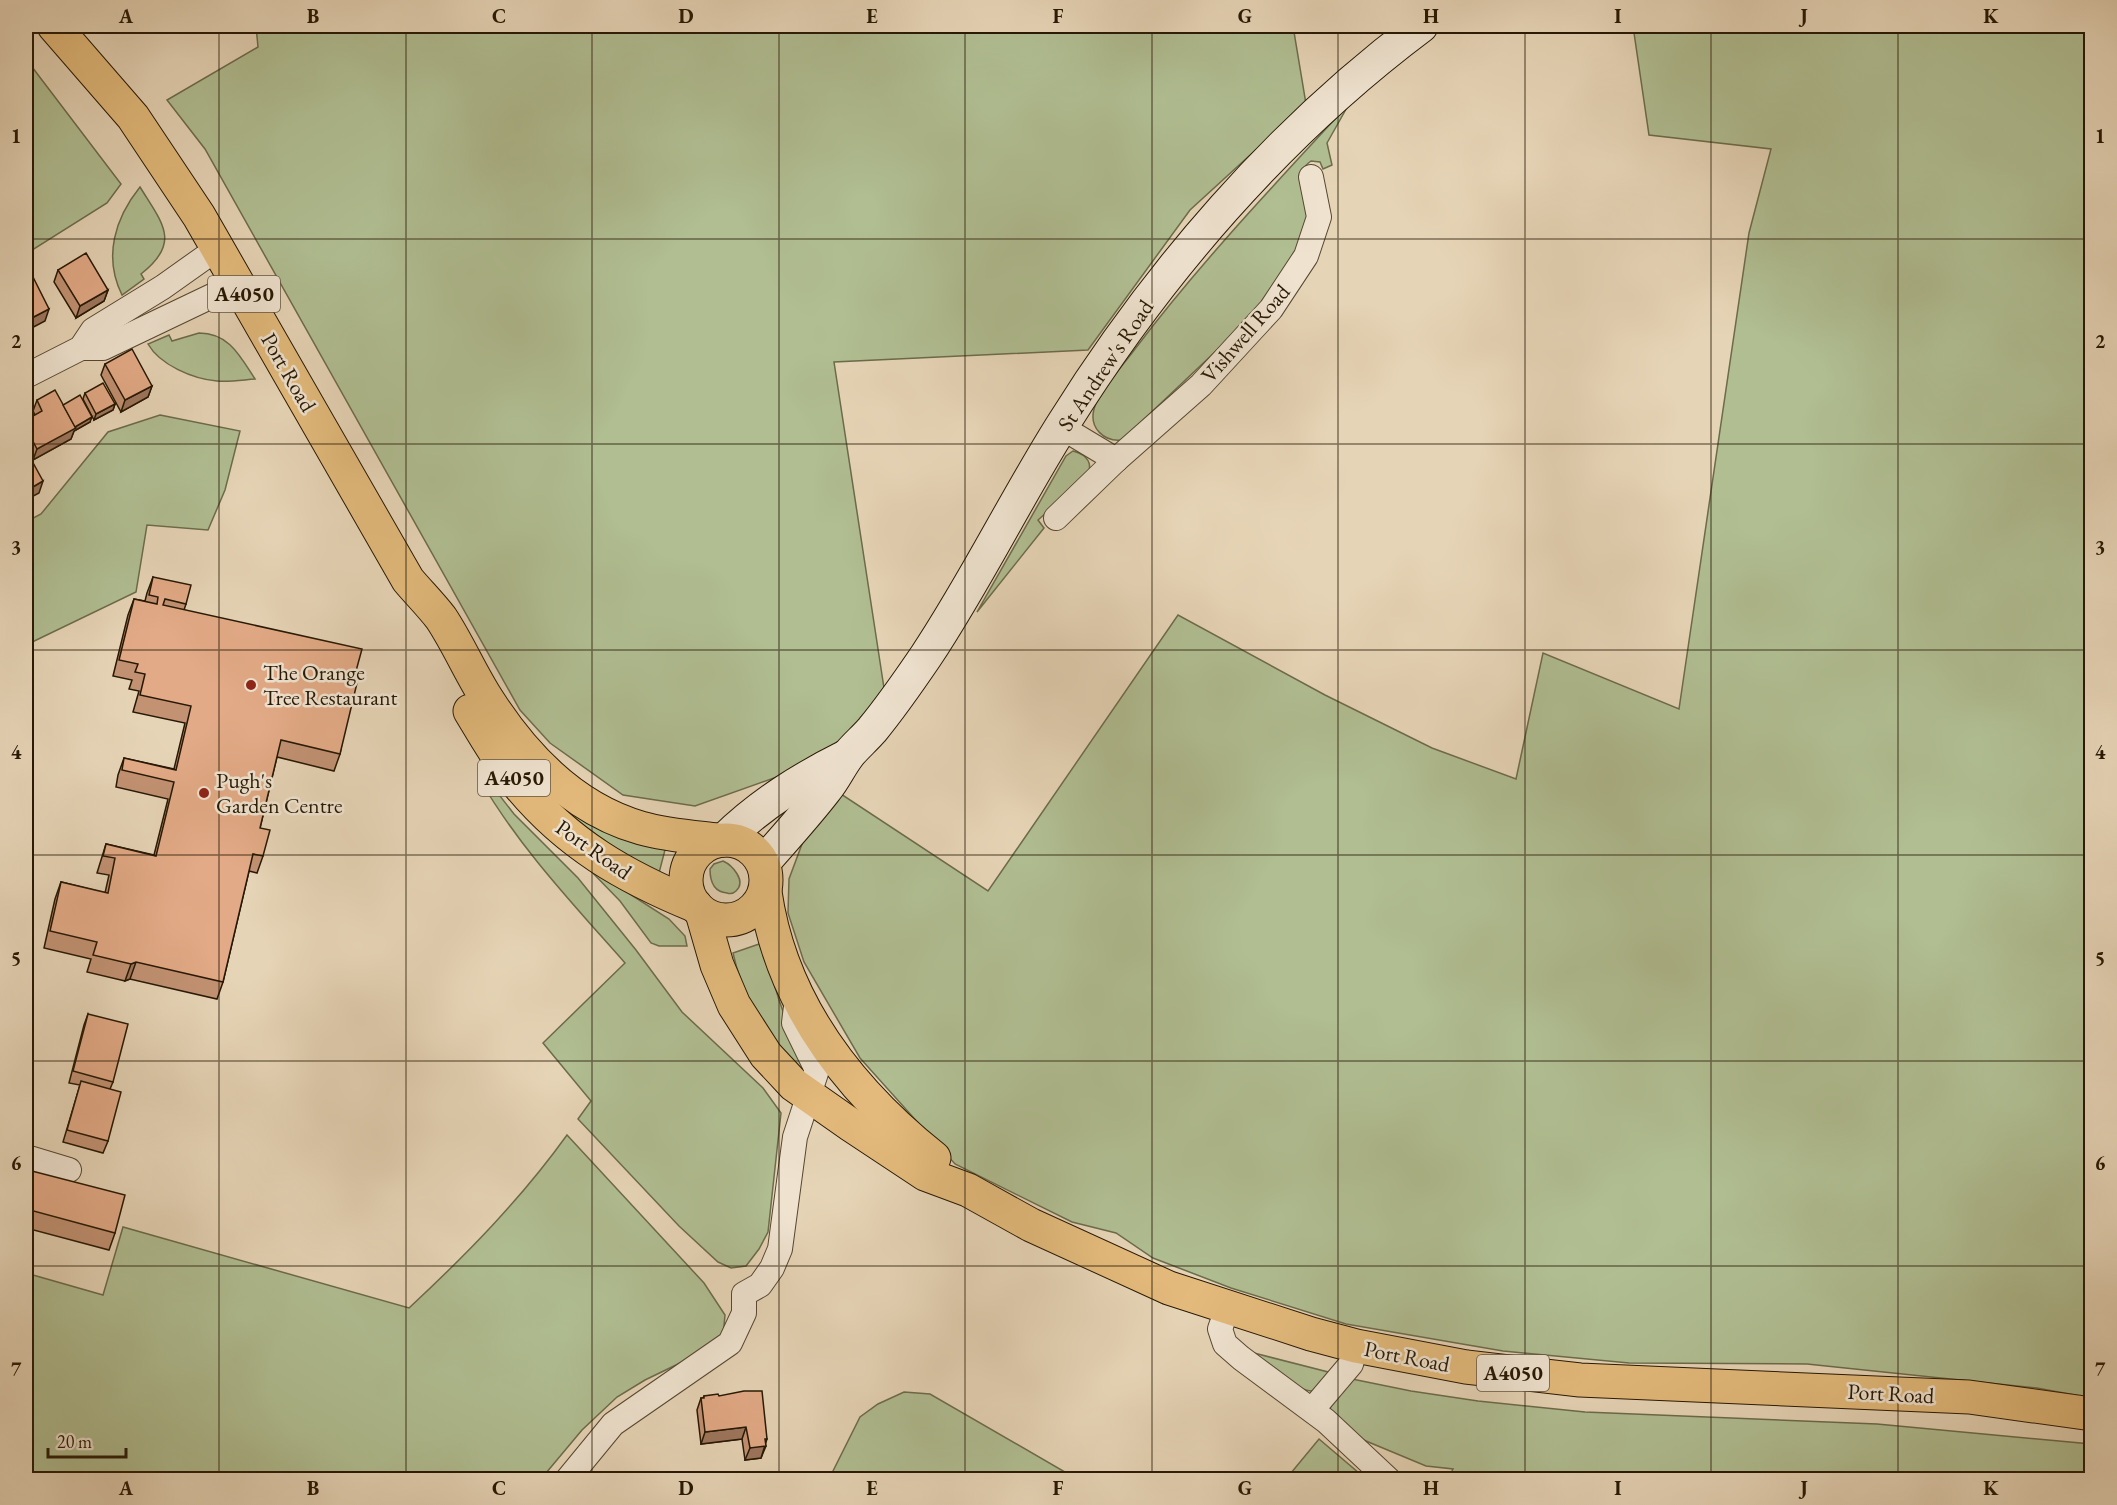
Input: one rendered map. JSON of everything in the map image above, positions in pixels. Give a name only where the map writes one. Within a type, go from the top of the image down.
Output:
[{"type":"main road","name":"Port Road","points":[[54,26],[133,117],[168,167],[218,248],[408,580],[441,618],[488,701],[516,741],[551,778],[579,800],[610,817],[640,828],[663,833],[721,840]]},
{"type":"main road","name":"Port Road","points":[[408,580],[422,628],[496,754],[535,804],[580,845],[610,866],[699,909],[724,986],[747,1027],[766,1054],[794,1084],[850,1125],[925,1174],[968,1190],[1031,1225],[1131,1272],[1227,1309],[1356,1346],[1466,1367],[1530,1376],[1969,1397],[2091,1414]]},
{"type":"main road","points":[[721,840],[732,840],[745,844],[755,852],[764,878],[759,904],[742,917],[729,921],[715,919],[699,909],[690,898],[686,885],[687,871],[693,858],[705,846],[721,840]]},
{"type":"main road","name":"Port Road","points":[[764,878],[769,920],[774,939],[798,995],[828,1049],[851,1080],[902,1132],[968,1190]]},
{"type":"street","name":"St Andrew's Road","points":[[764,878],[848,755],[871,731],[897,696],[956,609],[1061,427],[1134,320],[1222,212],[1312,117],[1367,68],[1421,26]]},
{"type":"street","name":"Vishwell Road","points":[[1056,518],[1116,460],[1201,385],[1277,300],[1306,256],[1318,217],[1311,177]]},
{"type":"street","points":[[81,348],[93,330],[163,287],[218,248]]},
{"type":"street","points":[[26,376],[81,348],[103,348],[237,284]]},
{"type":"street","points":[[1061,427],[1116,460]]},
{"type":"street","name":"St Andrew's Road","points":[[721,840],[760,808],[810,774],[848,755]]},
{"type":"street","points":[[567,1479],[613,1424],[730,1343],[744,1313],[744,1294],[760,1285],[772,1268],[780,1249],[795,1137],[817,1070],[794,1023],[798,995]]},
{"type":"street","points":[[26,1156],[69,1170]]},
{"type":"street","points":[[1227,1309],[1220,1329],[1225,1344],[1312,1410],[1389,1479]]},
{"type":"street","points":[[1312,1410],[1351,1364],[1356,1346]]},
{"type":"green space","points":[[256,26],[1293,26],[1306,104],[1190,210],[1088,350],[834,362],[884,688],[850,739],[788,773],[695,806],[623,795],[550,743],[520,710],[205,149],[167,100],[258,47]]},
{"type":"green space","points":[[1633,26],[2091,26],[2091,1398],[2037,1388],[1807,1364],[1629,1363],[1503,1351],[1346,1324],[1231,1288],[1153,1258],[1116,1233],[1072,1222],[955,1164],[860,1058],[804,962],[788,913],[789,879],[808,828],[841,794],[988,891],[1178,615],[1325,695],[1432,748],[1516,779],[1543,653],[1679,709],[1749,233],[1771,149],[1649,135]]},
{"type":"green space","points":[[26,59],[121,184],[107,203],[26,254]]},
{"type":"green space","points":[[1349,104],[1327,143],[1332,165],[1323,169],[1320,162],[1311,161],[1299,176],[1310,214],[1298,250],[1254,315],[1122,440],[1109,439],[1104,436],[1096,428],[1093,416],[1097,402],[1112,378],[1212,255]]},
{"type":"green space","points":[[140,187],[161,222],[165,242],[154,263],[141,274],[144,279],[122,295],[113,266],[114,238],[124,212]]},
{"type":"green space","points":[[199,333],[209,334],[226,341],[239,354],[255,379],[208,380],[188,374],[160,358],[148,344],[169,335],[172,341]]},
{"type":"green space","points":[[160,415],[240,431],[225,490],[208,530],[147,525],[136,592],[26,645],[26,522],[41,514],[108,432]]},
{"type":"green space","points":[[1073,451],[1088,461],[1089,468],[1086,478],[1038,520],[1044,528],[977,612],[1066,456]]},
{"type":"green space","points":[[481,775],[486,778],[514,814],[578,878],[682,1012],[763,1088],[781,1113],[768,1232],[746,1266],[731,1268],[718,1262],[679,1226],[578,1119],[591,1101],[543,1043],[625,963],[529,851],[494,803],[479,778]]},
{"type":"green space","points":[[543,789],[665,850],[659,873],[598,842]]},
{"type":"green space","points":[[723,861],[734,870],[739,878],[739,887],[733,893],[719,891],[712,882],[710,869],[714,864]]},
{"type":"green space","points":[[586,866],[669,919],[685,936],[687,946],[659,946],[651,943],[620,901]]},
{"type":"green space","points":[[762,943],[805,1073],[797,1071],[767,1029],[750,1001],[737,970],[733,953]]},
{"type":"green space","points":[[567,1135],[704,1283],[725,1315],[723,1336],[705,1351],[645,1380],[617,1397],[582,1430],[541,1479],[26,1479],[26,1273],[103,1295],[123,1227],[409,1308],[493,1225]]},
{"type":"green space","points":[[1254,1353],[1332,1373],[1317,1389],[1309,1391],[1284,1378]]},
{"type":"green space","points":[[1352,1379],[1478,1401],[1585,1412],[1877,1424],[2091,1444],[2091,1479],[1448,1479],[1453,1469],[1426,1466],[1354,1436],[1330,1413],[1331,1402]]},
{"type":"green space","points":[[904,1392],[930,1394],[1077,1479],[829,1479],[860,1417],[878,1404]]},
{"type":"green space","points":[[1319,1439],[1366,1479],[1286,1479]]},
{"type":"building","points":[[86,253],[108,290],[80,306],[58,270]]},
{"type":"building","points":[[32,275],[49,309],[26,321],[26,278]]},
{"type":"building","points":[[132,349],[152,386],[125,400],[105,364]]},
{"type":"building","points":[[103,383],[115,404],[96,414],[85,393]]},
{"type":"building","points":[[55,390],[76,428],[37,449],[26,428],[26,420],[42,411],[37,400]]},
{"type":"building","points":[[80,395],[92,417],[75,427],[63,405]]},
{"type":"building","points":[[26,450],[43,481],[26,491]]},
{"type":"building","name":"Pugh's Garden Centre","points":[[153,577],[191,585],[186,604],[165,599],[163,605],[362,649],[353,682],[357,683],[340,754],[281,740],[260,828],[270,830],[263,856],[253,854],[223,982],[136,962],[131,964],[93,955],[97,942],[50,931],[61,882],[108,893],[115,858],[103,856],[106,844],[156,856],[174,782],[122,770],[124,758],[176,770],[191,706],[140,695],[145,674],[135,672],[138,664],[119,660],[134,599],[157,604],[158,597],[149,595]]},
{"type":"building","points":[[88,1014],[128,1024],[113,1082],[73,1071]]},
{"type":"building","points":[[81,1081],[121,1092],[108,1141],[67,1130]]},
{"type":"building","points":[[28,1170],[125,1195],[115,1233],[26,1209]]},
{"type":"building","points":[[744,1391],[762,1391],[766,1446],[750,1448],[746,1427],[705,1432],[701,1398]]},
{"type":"place","name":"The Orange Tree Restaurant","points":[[251,685]]},
{"type":"place","name":"Pugh's Garden Centre","points":[[204,793]]}]
